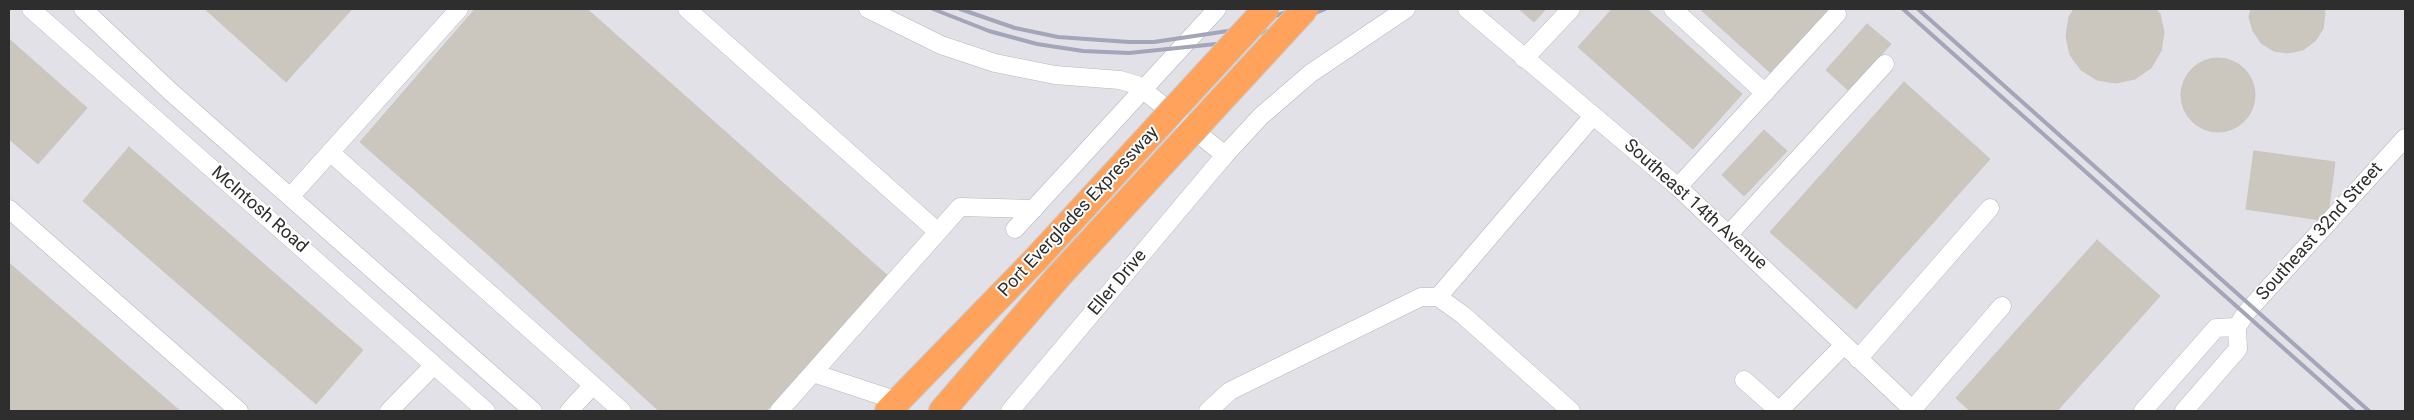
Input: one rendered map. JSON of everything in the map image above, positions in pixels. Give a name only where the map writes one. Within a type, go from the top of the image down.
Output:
[{"type":"highway","name":"Port Everglades Expressway","points":[[893,406],[1036,259],[1266,9]]},
{"type":"highway","name":"Port Everglades Expressway","points":[[942,411],[1056,278],[1305,9]]},
{"type":"street","name":"McIntosh Road","points":[[31,9],[483,410]]},
{"type":"street","name":"McIntosh Road","points":[[83,9],[171,92],[534,411]]},
{"type":"street","points":[[290,197],[459,9]]},
{"type":"street","points":[[687,9],[938,232]]},
{"type":"street","points":[[868,9],[941,45],[995,62],[1055,75],[1120,80],[1145,89],[1225,155]]},
{"type":"street","points":[[1015,230],[1218,9]]},
{"type":"street","name":"Eller Drive","points":[[1010,411],[1225,155],[1261,116],[1295,86],[1406,9]]},
{"type":"street","name":"Southeast 14th Avenue","points":[[1467,9],[1678,187],[1844,344],[1909,409]]},
{"type":"street","points":[[1524,59],[1572,9]]},
{"type":"street","points":[[1673,9],[1766,93]]},
{"type":"street","points":[[1678,187],[1837,14]]},
{"type":"street","points":[[1729,234],[1885,64]]},
{"type":"street","points":[[1438,297],[1593,116]]},
{"type":"street","name":"Southeast 32nd Street","points":[[2237,327],[2245,314],[2405,138]]},
{"type":"street","points":[[330,152],[622,411]]},
{"type":"street","points":[[787,408],[813,373],[960,207],[1034,208]]},
{"type":"street","points":[[1858,358],[1990,208]]},
{"type":"street","points":[[9,209],[239,411]]},
{"type":"street","points":[[1208,411],[1230,391],[1421,297],[1438,297],[1463,315],[1571,411]]},
{"type":"street","points":[[1909,409],[2002,306]]},
{"type":"street","points":[[2143,411],[2216,328],[2237,327],[2238,349],[2184,411]]},
{"type":"street","points":[[1744,380],[1779,411],[1844,344]]},
{"type":"street","points":[[392,410],[434,365]]},
{"type":"street","points":[[813,373],[893,406]]},
{"type":"street","points":[[569,411],[593,385]]},
{"type":"shaded area","points":[[9,9],[2405,9],[2405,411],[9,411]]},
{"type":"building","points":[[205,9],[352,9],[286,82]]},
{"type":"building","points":[[475,9],[587,9],[888,276],[766,411],[659,411],[491,257],[360,142]]},
{"type":"building","points":[[1519,9],[1546,9],[1534,22]]},
{"type":"building","points":[[1612,9],[1647,9],[1742,94],[1693,149],[1578,47]]},
{"type":"building","points":[[1700,9],[1833,9],[1773,75]]},
{"type":"building","points":[[2074,9],[2156,9],[2160,14],[2164,32],[2161,51],[2151,68],[2135,79],[2116,83],[2097,80],[2081,70],[2070,55],[2066,36],[2069,17]]},
{"type":"building","points":[[2251,9],[2324,9],[2323,29],[2315,41],[2303,50],[2288,53],[2274,51],[2261,43],[2253,31],[2249,17]]},
{"type":"building","points":[[1867,24],[1891,44],[1849,91],[1826,70]]},
{"type":"building","points":[[9,39],[87,108],[38,164],[9,139]]},
{"type":"building","points":[[2211,58],[2225,58],[2239,64],[2249,74],[2255,88],[2253,109],[2239,126],[2225,132],[2211,132],[2197,126],[2187,116],[2181,102],[2181,88],[2187,74],[2197,64]]},
{"type":"building","points":[[1904,82],[1990,159],[1856,309],[1770,232]]},
{"type":"building","points":[[1764,130],[1787,151],[1744,196],[1722,175]]},
{"type":"building","points":[[129,147],[363,350],[316,404],[83,201]]},
{"type":"building","points":[[2254,151],[2335,162],[2327,221],[2246,209]]},
{"type":"building","points":[[2097,240],[2160,296],[2057,411],[1970,411],[1956,398]]},
{"type":"building","points":[[9,263],[180,411],[9,411]]},
{"type":"railway","points":[[933,9],[989,31],[1037,44],[1083,51],[1129,53],[1226,43],[1282,27],[1325,9]]},
{"type":"railway","points":[[960,9],[1015,28],[1058,37],[1129,42],[1154,42],[1228,31],[1296,9]]},
{"type":"railway","points":[[1903,9],[2354,411]]},
{"type":"railway","points":[[1918,9],[2369,411]]}]
